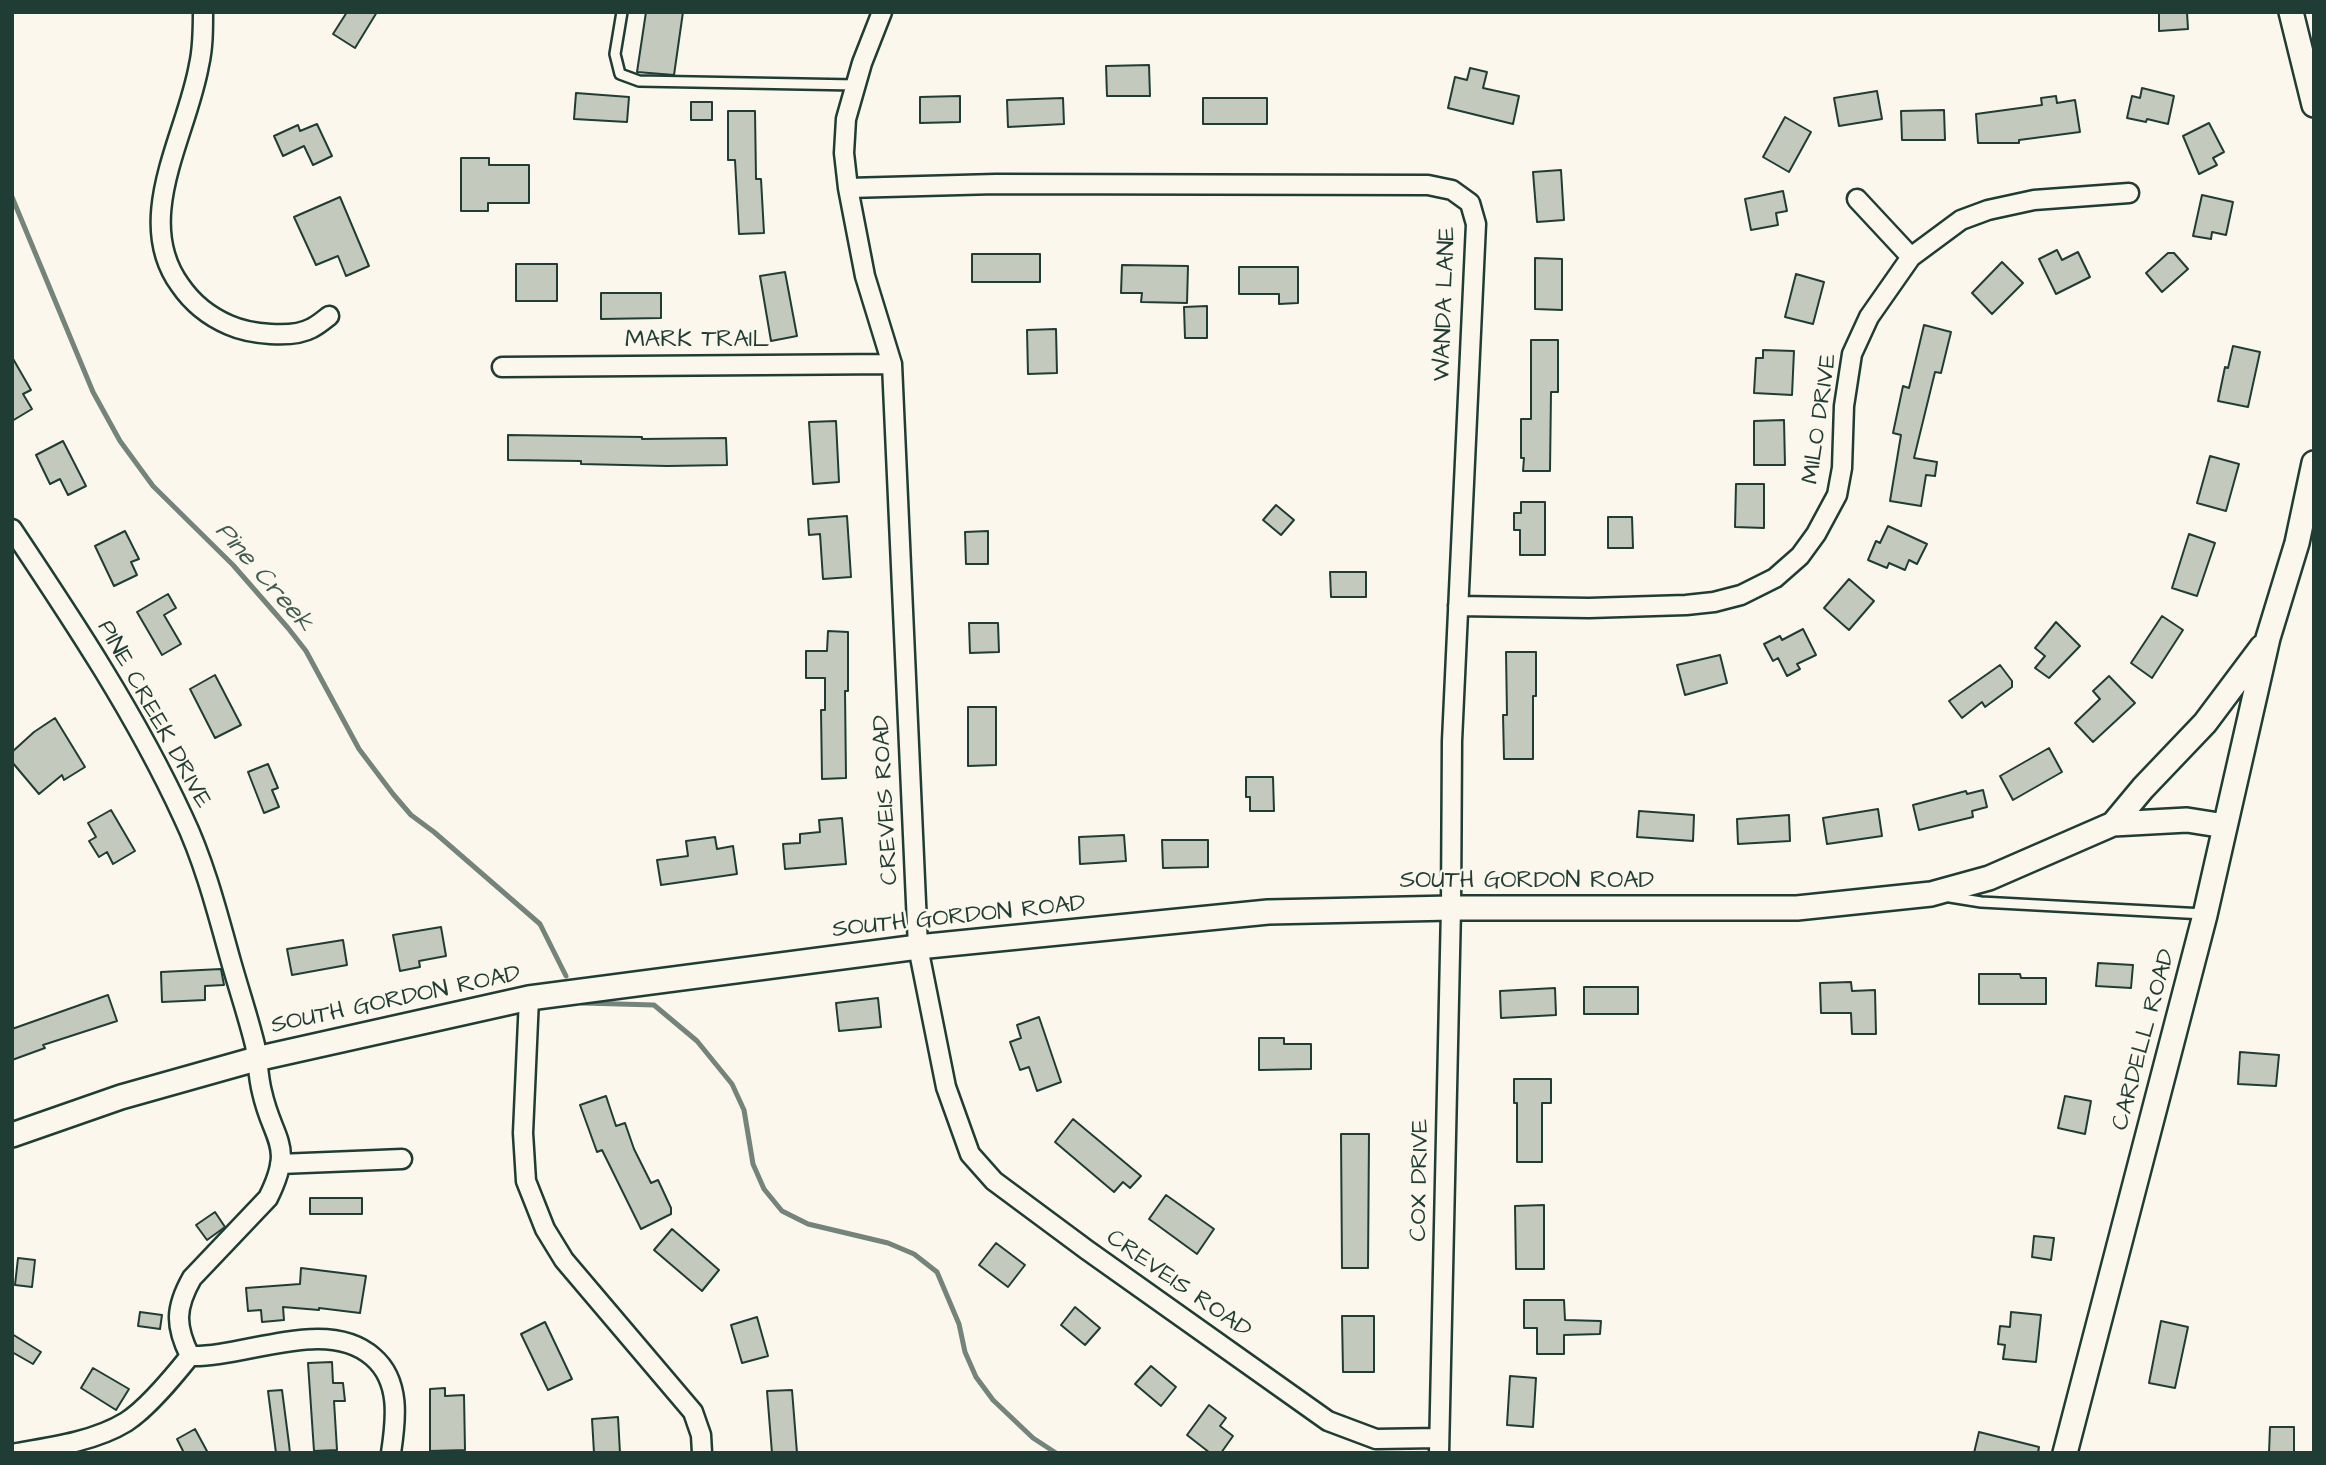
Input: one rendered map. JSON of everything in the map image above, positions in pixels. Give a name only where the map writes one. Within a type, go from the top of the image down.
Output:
[{"type":"street","points":[[203,12],[204,35],[199,67],[163,196],[160,224],[162,248],[170,271],[196,306],[233,327],[257,333],[284,333],[310,329],[329,316]]},
{"type":"street","name":"CREVEIS ROAD","points":[[882,12],[856,85],[844,153],[865,276],[892,364],[918,947],[946,1087],[970,1154],[994,1181],[1328,1421],[1376,1438],[1439,1445]]},
{"type":"street","points":[[2293,13],[2314,105]]},
{"type":"street","name":"WANDA LANE","points":[[848,188],[996,184],[1428,185],[1452,190],[1471,203],[1476,224],[1452,741],[1451,908]]},
{"type":"street","name":"MILO DRIVE","points":[[1458,606],[1589,608],[1686,605],[1741,595],[1775,578],[1800,556],[1816,534],[1837,495],[1842,468],[1844,406],[1852,354],[1869,317],[1911,257],[1961,220],[1988,211],[2034,200],[2129,193]]},
{"type":"street","points":[[1857,199],[1911,257]]},
{"type":"street","name":"MARK TRAIL","points":[[502,367],[892,364]]},
{"type":"street","points":[[2113,824],[2205,723],[2268,638],[2297,543],[2314,463]]},
{"type":"street","name":"PINE CREEK DRIVE","points":[[12,529],[99,660],[137,726],[184,819],[215,903],[256,1048],[262,1093],[270,1120],[280,1140],[280,1164]]},
{"type":"street","name":"CARDELL ROAD","points":[[2065,1453],[2205,915],[2268,638]]},
{"type":"street","name":"SOUTH GORDON ROAD","points":[[12,1135],[121,1097],[256,1059],[529,998],[918,947],[1268,912],[1451,908],[1797,908],[1931,894],[1989,878],[2113,824],[2187,820],[2225,826]]},
{"type":"street","name":"COX DRIVE","points":[[1439,1445],[1451,908]]},
{"type":"street","points":[[529,998],[523,1133],[526,1181],[545,1229],[564,1260],[693,1412],[701,1435],[702,1453]]},
{"type":"street","points":[[190,1356],[183,1341],[178,1318],[183,1294],[192,1279],[260,1209],[276,1182],[280,1164],[402,1159]]},
{"type":"street","points":[[190,1356],[210,1357],[307,1339],[336,1339],[360,1346],[376,1359],[388,1375],[396,1401],[391,1453]]},
{"type":"street","points":[[18,1453],[52,1447],[109,1431],[128,1420],[172,1378],[190,1356]]},
{"type":"lane","points":[[622,12],[615,54],[620,74],[639,81],[856,85]]},
{"type":"lane","name":"SOUTH GORDON ROAD","points":[[1931,894],[1981,902],[2205,915]]},
{"type":"building","points":[[347,12],[377,12],[355,48],[333,34]]},
{"type":"building","points":[[646,12],[683,12],[674,75],[637,72]]},
{"type":"building","points":[[2159,12],[2187,12],[2188,29],[2159,31]]},
{"type":"building","points":[[1149,65],[1150,96],[1107,96],[1106,66]]},
{"type":"building","points":[[1470,68],[1487,72],[1483,88],[1519,96],[1513,124],[1448,108],[1455,77],[1467,80]]},
{"type":"building","points":[[2142,88],[2174,96],[2168,124],[2127,118],[2132,96],[2140,98]]},
{"type":"building","points":[[1877,91],[1882,119],[1839,126],[1834,98]]},
{"type":"building","points":[[576,93],[629,97],[627,122],[574,119]]},
{"type":"building","points":[[960,96],[960,122],[920,123],[920,97]]},
{"type":"building","points":[[2056,96],[2057,103],[2075,100],[2080,132],[2019,140],[2019,143],[1978,143],[1976,114],[2042,105],[2041,98]]},
{"type":"building","points":[[1063,98],[1064,124],[1008,127],[1007,100]]},
{"type":"building","points":[[1203,98],[1267,98],[1267,124],[1203,124]]},
{"type":"building","points":[[691,102],[712,102],[712,120],[691,120]]},
{"type":"building","points":[[1944,110],[1945,140],[1902,140],[1901,111]]},
{"type":"building","points":[[728,111],[755,111],[756,179],[761,179],[764,233],[739,234],[735,160],[728,160]]},
{"type":"building","points":[[1785,117],[1811,132],[1789,172],[1763,157]]},
{"type":"building","points":[[2209,123],[2224,152],[2213,158],[2217,165],[2199,174],[2183,136]]},
{"type":"building","points":[[317,124],[332,156],[313,165],[304,146],[283,156],[274,136],[298,125],[300,131]]},
{"type":"building","points":[[461,158],[489,158],[489,165],[529,165],[529,203],[488,203],[488,211],[461,211]]},
{"type":"building","points":[[1561,170],[1564,220],[1537,222],[1533,172]]},
{"type":"building","points":[[1783,191],[1787,211],[1776,213],[1778,225],[1751,230],[1745,199]]},
{"type":"building","points":[[2202,195],[2233,202],[2226,235],[2212,232],[2211,239],[2193,236]]},
{"type":"building","points":[[340,197],[369,266],[346,276],[338,256],[316,265],[294,217]]},
{"type":"building","points":[[2057,250],[2062,260],[2078,252],[2090,277],[2056,294],[2039,259]]},
{"type":"building","points":[[2168,253],[2174,253],[2188,269],[2162,292],[2146,273]]},
{"type":"building","points":[[972,254],[1040,254],[1040,282],[972,282]]},
{"type":"building","points":[[1535,258],[1562,259],[1562,310],[1535,309]]},
{"type":"building","points":[[2002,262],[2023,283],[1992,314],[1972,293]]},
{"type":"building","points":[[516,264],[557,264],[557,301],[516,301]]},
{"type":"building","points":[[1122,265],[1188,266],[1187,303],[1141,302],[1142,293],[1121,293]]},
{"type":"building","points":[[1239,267],[1298,267],[1298,303],[1279,304],[1279,294],[1239,294]]},
{"type":"building","points":[[785,272],[797,336],[771,341],[760,276]]},
{"type":"building","points":[[1796,274],[1824,282],[1813,324],[1785,317]]},
{"type":"building","points":[[601,293],[661,293],[661,318],[601,319]]},
{"type":"building","points":[[1207,306],[1207,338],[1185,338],[1184,307]]},
{"type":"building","points":[[1924,325],[1951,332],[1941,373],[1935,372],[1914,458],[1937,462],[1935,476],[1926,475],[1921,506],[1890,501],[1901,435],[1893,433],[1903,386],[1909,388]]},
{"type":"building","points":[[1056,329],[1057,373],[1028,374],[1027,330]]},
{"type":"building","points":[[1531,340],[1558,340],[1558,392],[1551,392],[1550,471],[1523,471],[1524,458],[1521,458],[1521,419],[1531,419]]},
{"type":"building","points":[[2233,346],[2260,352],[2248,407],[2218,401],[2225,367],[2228,368]]},
{"type":"building","points":[[1763,350],[1794,351],[1792,395],[1754,393],[1756,358],[1763,358]]},
{"type":"building","points":[[12,357],[31,390],[23,394],[32,409],[12,421]]},
{"type":"building","points":[[1784,420],[1785,465],[1754,465],[1754,421]]},
{"type":"building","points":[[836,421],[839,482],[813,484],[809,422]]},
{"type":"building","points":[[508,435],[642,439],[726,438],[727,465],[667,466],[508,460]]},
{"type":"building","points":[[63,441],[86,486],[68,495],[60,479],[50,484],[36,455]]},
{"type":"building","points":[[2210,456],[2239,464],[2226,511],[2197,503]]},
{"type":"building","points":[[1736,484],[1764,484],[1764,528],[1735,527]]},
{"type":"building","points":[[1521,502],[1545,502],[1545,555],[1520,555],[1520,530],[1514,530],[1514,513],[1521,513]]},
{"type":"building","points":[[1276,505],[1294,520],[1281,535],[1263,520]]},
{"type":"building","points":[[847,516],[851,577],[823,579],[820,534],[809,535],[808,519]]},
{"type":"building","points":[[1608,517],[1632,517],[1633,548],[1608,548]]},
{"type":"building","points":[[1888,526],[1927,544],[1917,564],[1909,560],[1905,570],[1889,563],[1887,568],[1868,560],[1876,541],[1880,543]]},
{"type":"building","points":[[125,531],[139,559],[131,562],[137,575],[114,586],[95,546]]},
{"type":"building","points":[[988,531],[988,564],[966,564],[965,532]]},
{"type":"building","points":[[2189,534],[2215,543],[2197,596],[2172,588]]},
{"type":"building","points":[[1330,572],[1366,572],[1366,597],[1331,597]]},
{"type":"building","points":[[1849,579],[1874,601],[1849,630],[1824,608]]},
{"type":"building","points":[[168,594],[176,608],[164,615],[181,644],[162,655],[137,612]]},
{"type":"building","points":[[2162,616],[2183,630],[2152,678],[2131,663]]},
{"type":"building","points":[[2056,622],[2080,646],[2049,678],[2035,668],[2045,656],[2035,648]]},
{"type":"building","points":[[969,623],[998,623],[999,652],[970,653]]},
{"type":"building","points":[[1803,629],[1816,655],[1797,664],[1800,669],[1787,676],[1778,658],[1773,661],[1764,644],[1780,636],[1782,640]]},
{"type":"building","points":[[828,631],[848,632],[848,691],[845,691],[846,778],[822,779],[821,710],[825,710],[825,678],[806,678],[806,651],[827,651]]},
{"type":"building","points":[[1506,652],[1536,652],[1533,759],[1504,759],[1503,715],[1507,715]]},
{"type":"building","points":[[1720,655],[1727,683],[1685,695],[1677,665]]},
{"type":"building","points":[[2000,665],[2012,681],[2012,687],[1985,707],[1982,702],[1962,718],[1949,701]]},
{"type":"building","points":[[215,675],[241,725],[215,738],[190,689]]},
{"type":"building","points":[[2109,676],[2135,703],[2093,742],[2075,723],[2100,699],[2093,691]]},
{"type":"building","points":[[968,707],[996,707],[996,765],[968,766]]},
{"type":"building","points":[[55,718],[85,767],[64,780],[62,775],[39,794],[12,762],[12,752]]},
{"type":"building","points":[[2049,748],[2062,772],[2013,800],[2000,776]]},
{"type":"building","points":[[268,764],[278,788],[272,790],[279,807],[264,813],[248,772]]},
{"type":"building","points":[[1246,777],[1273,777],[1274,811],[1250,811],[1250,797],[1246,797]]},
{"type":"building","points":[[1983,790],[1987,807],[1972,811],[1973,817],[1919,830],[1913,805],[1966,791],[1967,794]]},
{"type":"building","points":[[1878,809],[1882,836],[1827,844],[1823,818]]},
{"type":"building","points":[[111,810],[135,851],[113,864],[107,852],[99,857],[89,841],[96,837],[88,823]]},
{"type":"building","points":[[1639,811],[1694,815],[1693,841],[1637,837]]},
{"type":"building","points":[[1789,815],[1790,841],[1738,844],[1737,819]]},
{"type":"building","points":[[842,818],[846,864],[785,869],[783,844],[800,843],[800,834],[820,832],[819,820]]},
{"type":"building","points":[[1124,835],[1126,861],[1080,864],[1079,837]]},
{"type":"building","points":[[715,837],[717,849],[733,846],[737,874],[661,885],[657,860],[688,856],[686,841]]},
{"type":"building","points":[[1162,840],[1208,840],[1208,867],[1163,868]]},
{"type":"building","points":[[441,927],[446,956],[419,961],[420,967],[400,971],[393,935]]},
{"type":"building","points":[[343,940],[347,965],[292,975],[287,949]]},
{"type":"building","points":[[2098,963],[2133,965],[2131,988],[2096,986]]},
{"type":"building","points":[[221,969],[224,985],[205,986],[205,1000],[162,1002],[161,972]]},
{"type":"building","points":[[1979,974],[2020,974],[2021,978],[2046,978],[2046,1004],[1979,1004]]},
{"type":"building","points":[[1851,982],[1852,991],[1875,990],[1876,1034],[1852,1034],[1851,1013],[1821,1013],[1820,983]]},
{"type":"building","points":[[1584,987],[1638,987],[1638,1014],[1584,1014]]},
{"type":"building","points":[[1555,988],[1556,1015],[1501,1018],[1500,991]]},
{"type":"building","points":[[108,995],[117,1021],[43,1045],[45,1048],[12,1060],[12,1029]]},
{"type":"building","points":[[878,998],[881,1027],[839,1031],[836,1003]]},
{"type":"building","points":[[1039,1017],[1061,1082],[1037,1091],[1029,1067],[1020,1070],[1010,1042],[1021,1038],[1017,1025]]},
{"type":"building","points":[[1259,1038],[1284,1038],[1284,1044],[1311,1044],[1311,1069],[1259,1070]]},
{"type":"building","points":[[2240,1052],[2279,1055],[2276,1086],[2238,1084]]},
{"type":"building","points":[[1514,1079],[1551,1079],[1551,1103],[1542,1103],[1542,1162],[1517,1162],[1517,1103],[1514,1103]]},
{"type":"building","points":[[606,1096],[616,1126],[625,1123],[651,1183],[658,1180],[671,1208],[671,1214],[641,1229],[602,1150],[597,1152],[580,1105]]},
{"type":"building","points":[[2065,1096],[2091,1101],[2085,1134],[2058,1128]]},
{"type":"building","points":[[1073,1119],[1141,1176],[1130,1188],[1123,1182],[1114,1192],[1055,1142]]},
{"type":"building","points":[[1341,1134],[1369,1134],[1368,1268],[1342,1268]]},
{"type":"building","points":[[1166,1195],[1214,1229],[1197,1254],[1149,1219]]},
{"type":"building","points":[[310,1198],[362,1198],[362,1214],[310,1214]]},
{"type":"building","points":[[1544,1205],[1544,1269],[1516,1269],[1515,1206]]},
{"type":"building","points":[[215,1212],[225,1227],[207,1240],[196,1225]]},
{"type":"building","points":[[672,1229],[719,1270],[702,1291],[654,1250]]},
{"type":"building","points":[[2034,1236],[2054,1238],[2051,1260],[2032,1257]]},
{"type":"building","points":[[996,1243],[1025,1265],[1008,1287],[979,1265]]},
{"type":"building","points":[[18,1258],[35,1260],[32,1287],[15,1285]]},
{"type":"building","points":[[301,1268],[366,1276],[360,1313],[283,1307],[284,1320],[262,1322],[261,1310],[248,1311],[246,1288],[300,1284]]},
{"type":"building","points":[[1524,1300],[1564,1300],[1565,1320],[1601,1321],[1600,1334],[1564,1335],[1564,1354],[1537,1354],[1537,1328],[1524,1328]]},
{"type":"building","points":[[1075,1307],[1100,1328],[1085,1345],[1061,1325]]},
{"type":"building","points":[[140,1312],[162,1315],[160,1329],[138,1326]]},
{"type":"building","points":[[2011,1312],[2041,1315],[2036,1362],[2003,1359],[2005,1345],[1998,1344],[2000,1326],[2010,1327]]},
{"type":"building","points":[[1342,1316],[1374,1316],[1374,1372],[1343,1372]]},
{"type":"building","points":[[757,1317],[768,1356],[742,1363],[731,1325]]},
{"type":"building","points":[[2161,1321],[2188,1327],[2175,1388],[2149,1383]]},
{"type":"building","points":[[545,1322],[572,1379],[548,1390],[521,1334]]},
{"type":"building","points":[[12,1334],[41,1352],[33,1364],[12,1352]]},
{"type":"building","points":[[332,1362],[333,1383],[343,1383],[345,1401],[334,1401],[337,1450],[314,1451],[308,1363]]},
{"type":"building","points":[[1151,1366],[1176,1387],[1161,1406],[1135,1384]]},
{"type":"building","points":[[93,1368],[129,1389],[116,1410],[81,1388]]},
{"type":"building","points":[[1510,1376],[1536,1378],[1533,1427],[1507,1425]]},
{"type":"building","points":[[445,1388],[445,1396],[464,1395],[465,1450],[430,1451],[430,1389]]},
{"type":"building","points":[[282,1390],[290,1453],[276,1453],[268,1391]]},
{"type":"building","points":[[792,1390],[797,1453],[772,1453],[767,1391]]},
{"type":"building","points":[[1209,1405],[1226,1418],[1220,1426],[1233,1436],[1221,1453],[1210,1453],[1187,1435]]},
{"type":"building","points":[[618,1417],[620,1453],[594,1453],[592,1419]]},
{"type":"building","points":[[2270,1427],[2294,1427],[2294,1453],[2269,1453]]},
{"type":"building","points":[[195,1429],[208,1453],[184,1453],[177,1439]]},
{"type":"building","points":[[1979,1432],[2039,1447],[2038,1453],[1974,1453]]},
{"type":"waterway","name":"Pine Creek","points":[[12,197],[93,392],[120,441],[153,486],[233,565],[306,651],[359,749],[393,794],[411,815],[540,924],[566,976]]},
{"type":"waterway","name":"Pine Creek","points":[[583,1003],[654,1005],[697,1041],[732,1084],[744,1110],[753,1164],[764,1189],[782,1211],[808,1224],[888,1243],[914,1254],[937,1272],[959,1324],[965,1352],[976,1377],[993,1400],[1033,1438],[1056,1453]]}]
